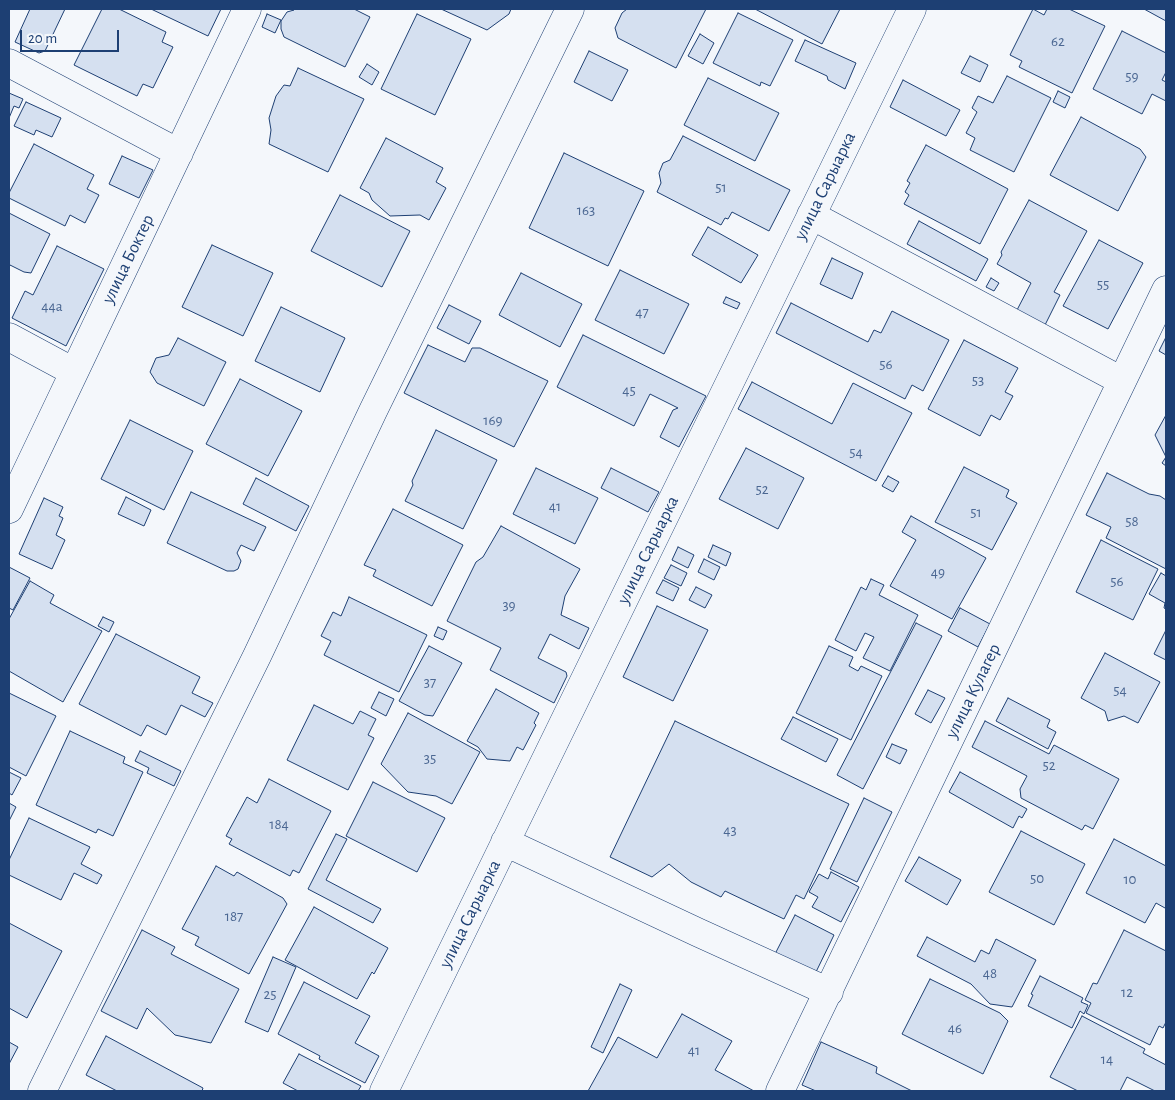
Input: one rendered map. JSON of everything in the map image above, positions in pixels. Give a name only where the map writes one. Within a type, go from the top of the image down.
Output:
[{"type":"street","name":"улица Боктер","points":[[9,509],[247,9]]},
{"type":"street","points":[[42,1091],[253,665],[373,411],[570,9]]},
{"type":"street","name":"улица Сарыарка","points":[[384,1091],[912,9]]},
{"type":"street","points":[[9,63],[179,154]]},
{"type":"street","points":[[811,215],[1122,381]]},
{"type":"street","name":"улица Кулагер","points":[[780,1091],[1166,290]]},
{"type":"street","points":[[9,337],[74,372]]},
{"type":"street","points":[[505,842],[828,992]]},
{"type":"building","points":[[30,9],[65,9],[45,51],[39,53],[15,42]]},
{"type":"building","points":[[102,9],[119,9],[166,32],[162,42],[173,47],[153,88],[143,84],[137,96],[74,65]]},
{"type":"building","points":[[151,9],[221,9],[208,36]]},
{"type":"building","points":[[291,9],[354,9],[370,17],[345,67],[284,37],[281,21],[287,12],[294,10]]},
{"type":"building","points":[[441,9],[511,9],[509,14],[487,30]]},
{"type":"building","points":[[627,9],[706,9],[676,68],[618,38],[615,28],[622,13]]},
{"type":"building","points":[[755,9],[840,9],[822,44]]},
{"type":"building","points":[[1033,9],[1044,15],[1047,9],[1069,9],[1105,26],[1072,93],[1019,67],[1022,61],[1010,55]]},
{"type":"building","points":[[1144,9],[1166,9],[1166,21]]},
{"type":"building","points":[[738,13],[793,40],[770,86],[761,82],[760,86],[713,63]]},
{"type":"building","points":[[267,14],[281,20],[275,33],[262,27]]},
{"type":"building","points":[[417,14],[471,39],[435,115],[381,89]]},
{"type":"building","points":[[1122,31],[1166,53],[1166,72],[1162,80],[1166,82],[1166,101],[1152,94],[1142,114],[1093,89]]},
{"type":"building","points":[[700,34],[714,43],[703,64],[688,56]]},
{"type":"building","points":[[805,40],[856,63],[845,89],[828,80],[827,76],[795,61]]},
{"type":"building","points":[[589,51],[628,70],[612,101],[574,82]]},
{"type":"building","points":[[970,56],[988,65],[980,82],[961,73]]},
{"type":"building","points":[[367,64],[379,72],[372,85],[359,77]]},
{"type":"building","points":[[298,68],[364,99],[328,172],[269,144],[271,130],[269,118],[276,96],[284,85],[290,86]]},
{"type":"building","points":[[1007,76],[1051,98],[1014,172],[970,150],[975,138],[966,133],[977,112],[972,108],[978,96],[993,103]]},
{"type":"building","points":[[708,78],[779,113],[755,161],[684,125]]},
{"type":"building","points":[[903,80],[960,110],[946,136],[890,107]]},
{"type":"building","points":[[1058,91],[1070,97],[1065,108],[1053,102]]},
{"type":"building","points":[[9,93],[23,99],[19,108],[14,106],[9,118]]},
{"type":"building","points":[[26,102],[61,118],[52,137],[36,130],[34,135],[14,126]]},
{"type":"building","points":[[1081,117],[1140,149],[1146,157],[1118,211],[1050,175]]},
{"type":"building","points":[[683,136],[790,190],[769,231],[732,212],[721,225],[657,192],[661,183],[659,173],[663,163],[670,160]]},
{"type":"building","points":[[386,138],[443,168],[436,182],[446,188],[429,220],[420,215],[390,216],[372,200],[369,193],[360,188]]},
{"type":"building","points":[[34,144],[94,175],[87,189],[99,195],[85,223],[70,215],[65,226],[9,198],[9,193]]},
{"type":"building","points":[[926,145],[1008,189],[980,244],[904,204],[909,195],[905,192],[910,183],[907,181]]},
{"type":"building","points":[[564,153],[644,191],[608,266],[529,228]]},
{"type":"building","points":[[122,156],[153,170],[139,198],[109,184]]},
{"type":"building","points":[[340,195],[410,231],[382,287],[311,251]]},
{"type":"building","points":[[1029,200],[1087,231],[1054,292],[1060,295],[1045,325],[1017,310],[1031,283],[997,264],[1002,255],[1001,252]]},
{"type":"building","points":[[9,213],[50,234],[31,273],[24,272],[10,265],[9,268]]},
{"type":"building","points":[[919,221],[988,259],[976,281],[907,244]]},
{"type":"building","points":[[708,227],[758,255],[741,283],[692,255]]},
{"type":"building","points":[[1099,240],[1143,263],[1108,329],[1063,306]]},
{"type":"building","points":[[212,245],[273,273],[243,336],[182,307]]},
{"type":"building","points":[[57,246],[104,269],[66,346],[12,318],[25,291],[33,295]]},
{"type":"building","points":[[832,258],[863,273],[852,299],[820,284]]},
{"type":"building","points":[[620,270],[689,304],[664,354],[595,320]]},
{"type":"building","points":[[521,273],[582,304],[560,347],[499,315]]},
{"type":"building","points":[[991,278],[999,283],[994,291],[986,287]]},
{"type":"building","points":[[726,297],[740,303],[737,309],[723,303]]},
{"type":"building","points":[[791,303],[868,342],[874,330],[881,333],[892,311],[949,340],[923,391],[912,385],[905,399],[776,333]]},
{"type":"building","points":[[449,305],[481,321],[469,344],[437,328]]},
{"type":"building","points":[[281,307],[345,338],[320,392],[255,361]]},
{"type":"building","points":[[583,335],[706,396],[679,447],[660,437],[673,410],[678,408],[650,394],[634,426],[557,387]]},
{"type":"building","points":[[1166,337],[1166,355],[1159,351]]},
{"type":"building","points":[[178,338],[226,362],[204,406],[157,383],[150,372],[156,358],[169,355]]},
{"type":"building","points":[[964,340],[1018,368],[1005,392],[1013,396],[1000,420],[991,415],[980,436],[928,409]]},
{"type":"building","points":[[428,345],[465,362],[472,348],[480,348],[548,381],[514,447],[404,393]]},
{"type":"building","points":[[240,379],[302,411],[268,476],[206,444]]},
{"type":"building","points":[[752,382],[832,424],[853,383],[912,413],[876,481],[738,409]]},
{"type":"building","points":[[1166,415],[1166,457],[1155,435]]},
{"type":"building","points":[[130,420],[193,451],[164,510],[101,479]]},
{"type":"building","points":[[436,430],[497,460],[463,529],[405,501],[413,485],[412,481]]},
{"type":"building","points":[[746,448],[804,478],[778,529],[719,499]]},
{"type":"building","points":[[1166,457],[1166,466],[1162,463]]},
{"type":"building","points":[[964,467],[1009,490],[1006,497],[1017,503],[992,550],[935,522]]},
{"type":"building","points":[[536,468],[598,498],[575,544],[513,514]]},
{"type":"building","points":[[611,468],[659,492],[648,512],[601,488]]},
{"type":"building","points":[[1107,473],[1149,494],[1160,496],[1166,500],[1166,569],[1106,538],[1111,527],[1086,515]]},
{"type":"building","points":[[888,476],[899,482],[893,492],[882,486]]},
{"type":"building","points":[[256,478],[309,506],[296,531],[243,504]]},
{"type":"building","points":[[191,492],[266,527],[254,551],[241,545],[237,553],[241,561],[238,569],[227,571],[167,543]]},
{"type":"building","points":[[126,497],[151,510],[144,526],[118,514]]},
{"type":"building","points":[[44,498],[63,507],[59,516],[63,518],[56,535],[65,540],[52,569],[19,554]]},
{"type":"building","points":[[393,509],[463,545],[432,606],[373,576],[376,570],[364,565]]},
{"type":"building","points":[[911,516],[986,558],[952,619],[890,586],[916,540],[902,532]]},
{"type":"building","points":[[501,526],[580,569],[565,596],[561,615],[589,628],[579,649],[550,634],[538,658],[566,672],[567,676],[554,703],[490,670],[501,648],[447,621],[476,562],[483,557]]},
{"type":"building","points":[[1101,540],[1158,569],[1133,620],[1076,592]]},
{"type":"building","points":[[713,545],[731,553],[726,566],[708,557]]},
{"type":"building","points":[[678,547],[694,555],[688,568],[672,560]]},
{"type":"building","points":[[704,559],[720,567],[714,580],[698,572]]},
{"type":"building","points":[[671,565],[687,573],[681,586],[664,578]]},
{"type":"building","points":[[9,567],[30,578],[13,610],[9,608]]},
{"type":"building","points":[[1161,573],[1166,576],[1166,609],[1164,608],[1165,603],[1149,594]]},
{"type":"building","points":[[871,579],[884,585],[879,595],[918,615],[890,671],[863,658],[874,637],[865,633],[856,651],[835,640],[861,587],[866,590]]},
{"type":"building","points":[[663,580],[679,588],[673,601],[656,593]]},
{"type":"building","points":[[30,581],[54,595],[50,603],[102,631],[63,702],[9,671],[9,619]]},
{"type":"building","points":[[696,587],[712,595],[705,608],[689,600]]},
{"type":"building","points":[[349,597],[427,635],[399,692],[324,655],[331,641],[321,636],[333,612],[341,616]]},
{"type":"building","points":[[657,606],[708,630],[673,701],[623,677]]},
{"type":"building","points":[[960,608],[990,624],[978,647],[948,631]]},
{"type":"building","points":[[103,617],[114,622],[109,632],[98,626]]},
{"type":"building","points":[[916,623],[942,636],[863,789],[837,775]]},
{"type":"building","points":[[438,627],[447,631],[443,640],[434,636]]},
{"type":"building","points":[[1166,630],[1166,660],[1154,654]]},
{"type":"building","points":[[116,634],[200,677],[192,693],[213,703],[205,717],[181,705],[166,735],[147,725],[141,736],[79,704]]},
{"type":"building","points":[[429,646],[462,663],[433,716],[425,715],[399,701]]},
{"type":"building","points":[[829,646],[853,657],[849,666],[858,671],[861,666],[882,676],[851,740],[796,713]]},
{"type":"building","points":[[1105,653],[1160,682],[1138,723],[1124,716],[1108,721],[1105,711],[1081,698]]},
{"type":"building","points":[[496,689],[539,713],[534,723],[536,725],[523,750],[517,747],[510,761],[487,759],[478,747],[467,741]]},
{"type":"building","points":[[928,690],[945,698],[931,723],[915,714]]},
{"type":"building","points":[[379,692],[394,699],[386,716],[371,708]]},
{"type":"building","points":[[9,693],[56,716],[26,776],[9,767]]},
{"type":"building","points":[[1008,698],[1050,720],[1047,727],[1056,732],[1048,749],[996,721]]},
{"type":"building","points":[[314,705],[353,724],[360,711],[376,719],[368,735],[374,738],[348,790],[287,760]]},
{"type":"building","points":[[408,713],[480,752],[452,804],[436,796],[408,792],[381,764]]},
{"type":"building","points":[[793,717],[838,739],[826,762],[781,739]]},
{"type":"building","points":[[675,721],[849,804],[804,899],[796,895],[784,919],[725,891],[721,897],[691,882],[669,864],[652,877],[610,857]]},
{"type":"building","points":[[985,721],[1049,754],[1054,745],[1119,779],[1093,829],[1085,825],[1082,830],[1021,798],[1020,789],[1027,776],[972,747]]},
{"type":"building","points":[[70,731],[125,757],[123,763],[143,772],[113,836],[98,829],[96,833],[36,805]]},
{"type":"building","points":[[892,744],[907,750],[900,764],[886,757]]},
{"type":"building","points":[[140,751],[181,771],[174,786],[147,773],[149,768],[135,761]]},
{"type":"building","points":[[9,772],[21,778],[12,795],[9,793]]},
{"type":"building","points":[[960,772],[1027,809],[1022,818],[1019,816],[1013,828],[949,792]]},
{"type":"building","points":[[269,779],[331,811],[299,873],[293,870],[290,876],[229,844],[232,839],[226,836],[247,797],[257,803]]},
{"type":"building","points":[[373,782],[445,818],[417,872],[346,836]]},
{"type":"building","points":[[864,798],[892,812],[857,882],[830,869]]},
{"type":"building","points":[[9,803],[16,807],[9,821]]},
{"type":"building","points":[[29,818],[90,847],[81,864],[102,875],[97,884],[74,873],[61,900],[9,875],[9,860]]},
{"type":"building","points":[[1021,831],[1085,864],[1054,925],[989,892]]},
{"type":"building","points":[[336,834],[347,839],[326,880],[381,909],[373,923],[308,889]]},
{"type":"building","points":[[1114,839],[1166,866],[1166,907],[1156,903],[1145,923],[1086,893]]},
{"type":"building","points":[[919,857],[961,880],[947,905],[905,881]]},
{"type":"building","points":[[216,866],[234,876],[237,872],[283,898],[287,904],[249,974],[195,945],[199,937],[182,929]]},
{"type":"building","points":[[831,872],[859,887],[841,922],[812,907],[818,897],[809,892],[819,874],[828,879]]},
{"type":"building","points":[[314,907],[388,948],[374,974],[372,972],[357,999],[285,960]]},
{"type":"building","points":[[795,915],[834,935],[815,974],[775,954]]},
{"type":"building","points":[[9,923],[62,951],[27,1018],[9,1008]]},
{"type":"building","points":[[142,930],[175,947],[171,954],[239,989],[211,1043],[175,1035],[147,1008],[137,1029],[101,1011]]},
{"type":"building","points":[[1124,930],[1166,951],[1166,1022],[1163,1028],[1159,1026],[1150,1045],[1086,1013],[1091,1003],[1085,1000],[1093,983],[1097,984]]},
{"type":"building","points":[[927,937],[975,962],[981,950],[989,954],[996,939],[1036,960],[1012,1007],[990,1004],[971,984],[917,956]]},
{"type":"building","points":[[273,957],[296,967],[268,1032],[245,1022]]},
{"type":"building","points":[[1040,976],[1083,998],[1081,1002],[1088,1005],[1084,1014],[1080,1011],[1072,1028],[1028,1006],[1033,995],[1031,994]]},
{"type":"building","points":[[930,979],[1000,1013],[1008,1021],[983,1074],[902,1034]]},
{"type":"building","points":[[304,982],[370,1016],[355,1043],[379,1056],[365,1083],[319,1059],[320,1056],[278,1034]]},
{"type":"building","points":[[620,984],[632,990],[603,1053],[591,1047]]},
{"type":"building","points":[[682,1014],[732,1041],[715,1070],[754,1091],[588,1091],[618,1037],[657,1058]]},
{"type":"building","points":[[1082,1016],[1145,1049],[1143,1053],[1166,1065],[1166,1091],[1155,1091],[1127,1077],[1120,1091],[1078,1091],[1050,1077]]},
{"type":"building","points":[[106,1036],[203,1088],[202,1091],[117,1091],[86,1075]]},
{"type":"building","points":[[9,1042],[18,1047],[9,1064]]},
{"type":"building","points":[[821,1042],[877,1067],[876,1073],[912,1091],[816,1091],[802,1085]]},
{"type":"building","points":[[299,1054],[361,1086],[358,1091],[298,1091],[283,1083]]}]
